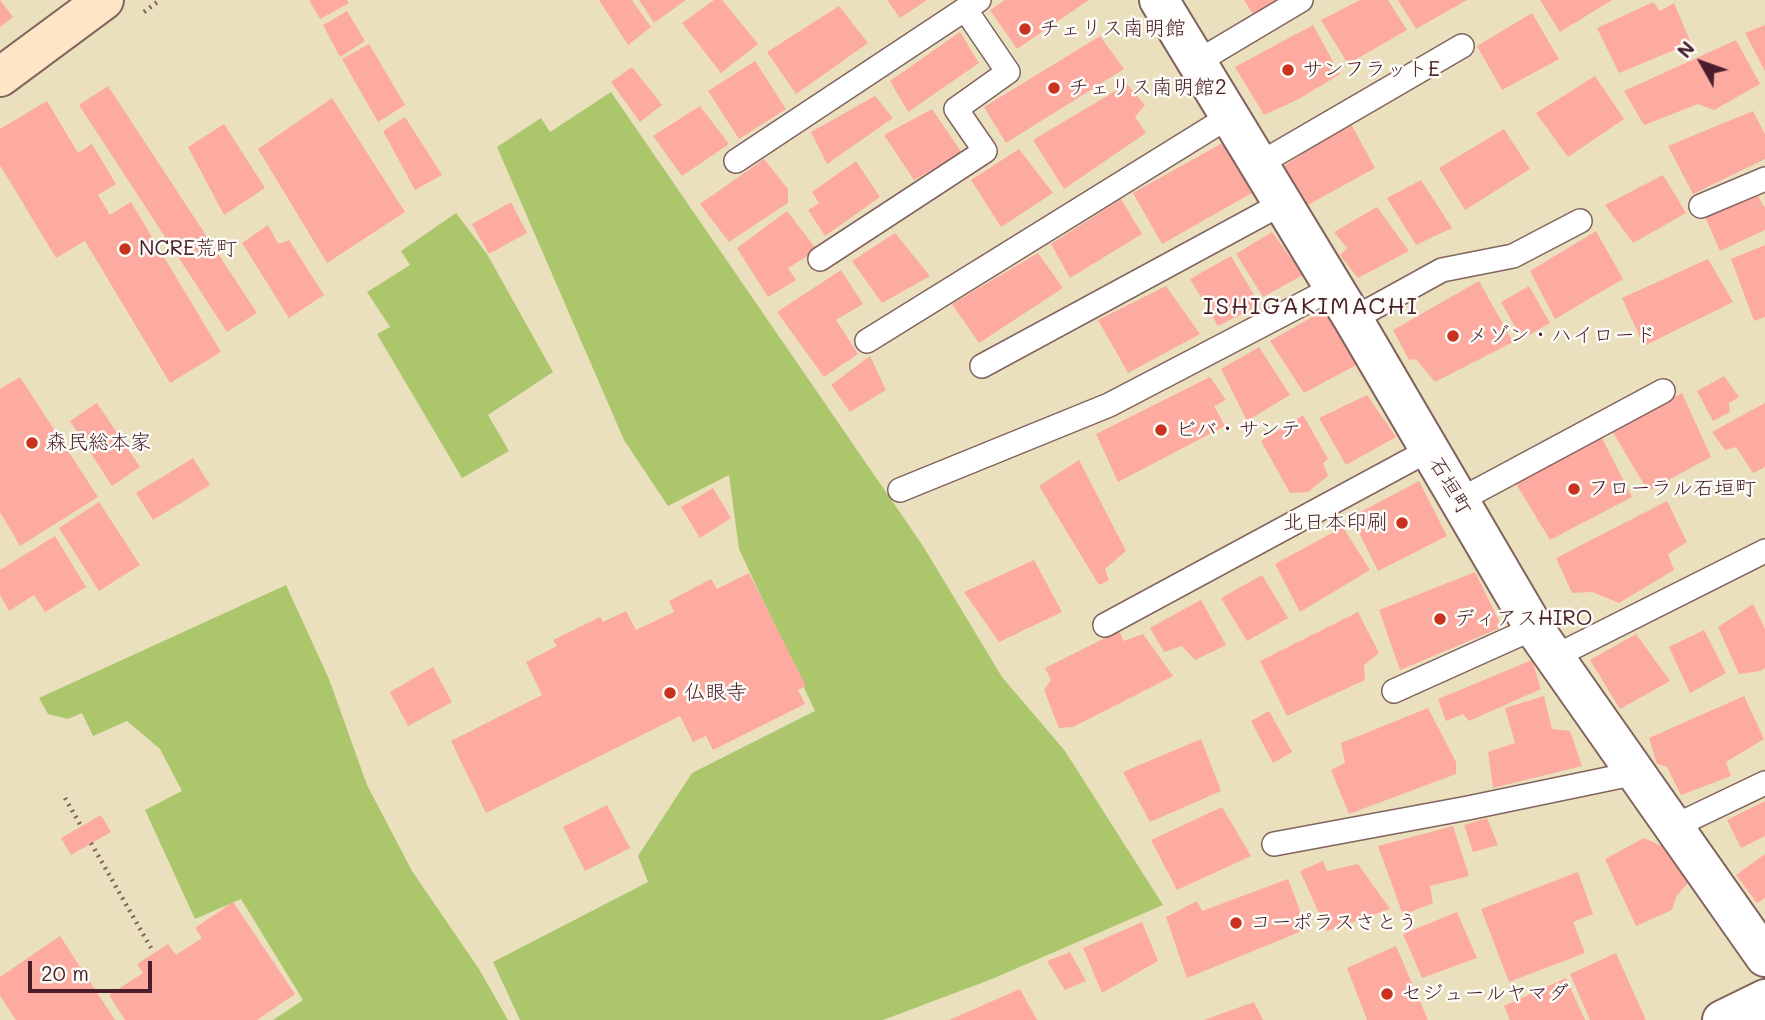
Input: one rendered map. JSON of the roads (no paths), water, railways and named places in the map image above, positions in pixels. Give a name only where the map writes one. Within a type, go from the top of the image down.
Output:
[{"type":"main road","points":[[0,77],[104,0]]},
{"type":"street","name":"石垣町","points":[[1159,0],[1283,203],[1544,643],[1765,957]]},
{"type":"street","points":[[1722,1020],[1765,999]]},
{"type":"lane","points":[[1197,62],[1301,0]]},
{"type":"lane","points":[[736,161],[972,4],[1008,72],[956,109],[985,151],[820,259]]},
{"type":"lane","points":[[1259,164],[1462,46]]},
{"type":"lane","points":[[867,341],[1230,117]]},
{"type":"lane","points":[[1701,206],[1765,179]]},
{"type":"lane","points":[[982,366],[1283,203]]},
{"type":"lane","points":[[900,491],[1110,405],[1343,304],[1442,270],[1513,256],[1580,221]]},
{"type":"lane","points":[[1458,501],[1663,391]]},
{"type":"lane","points":[[1105,625],[1429,450]]},
{"type":"lane","points":[[1394,691],[1544,643],[1765,551]]},
{"type":"lane","points":[[1274,844],[1468,808],[1622,776],[1634,771]]},
{"type":"lane","points":[[1675,826],[1765,783]]},
{"type":"place","name":"チェリス南明館","points":[[1025,29]]},
{"type":"place","name":"サンフラットE","points":[[1288,70]]},
{"type":"place","name":"チェリス南明館2","points":[[1054,88]]},
{"type":"place","name":"NCRE荒町","points":[[125,249]]},
{"type":"place","name":"メゾン・ハイロード","points":[[1453,336]]},
{"type":"place","name":"ビバ・サンテ","points":[[1161,430]]},
{"type":"place","name":"森民総本家","points":[[32,443]]},
{"type":"place","name":"フローラル石垣町","points":[[1574,489]]},
{"type":"place","name":"北日本印刷","points":[[1402,523]]},
{"type":"place","name":"ディアスHIRO","points":[[1440,619]]},
{"type":"place","name":"仏眼寺","points":[[670,693]]},
{"type":"place","name":"コーポラスさとう","points":[[1236,923]]},
{"type":"place","name":"セジュールヤマダ","points":[[1387,994]]},
{"type":"district","name":"ISHIGAKIMACHI","points":[[1311,307]]}]
